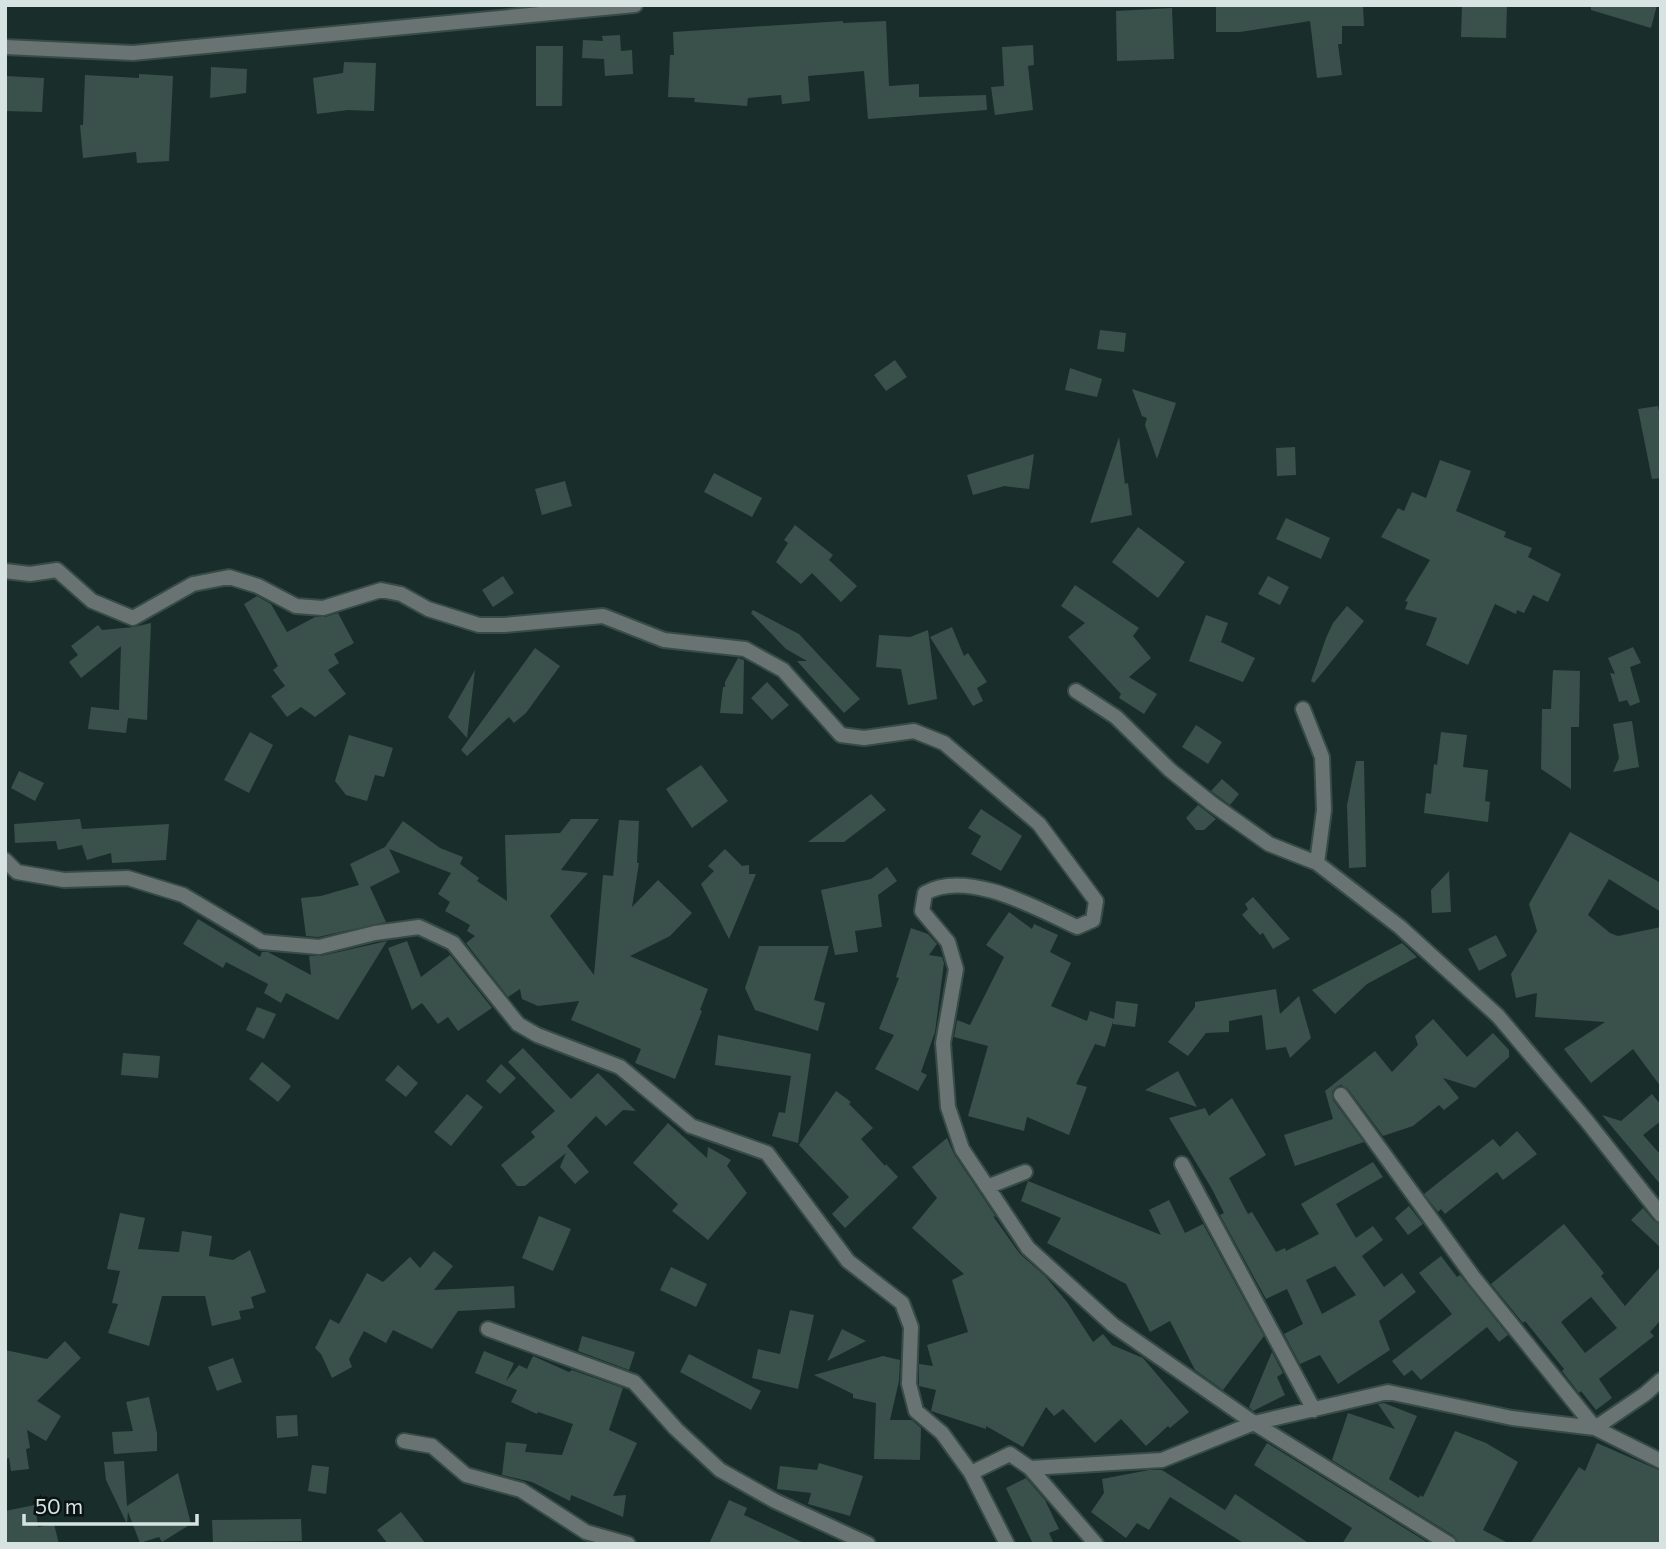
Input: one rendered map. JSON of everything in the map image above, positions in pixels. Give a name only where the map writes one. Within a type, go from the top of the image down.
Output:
[{"type":"street","points":[[5,47],[133,53],[635,5]]},
{"type":"street","points":[[5,571],[30,574],[57,570],[92,601],[133,618],[193,583],[229,577],[258,586],[296,606],[323,608],[381,590],[401,594],[429,609],[479,625],[603,616],[664,640],[745,649],[783,670],[841,735],[864,738],[914,731],[944,743],[1039,824],[1096,901],[1093,920],[1077,927],[1022,901],[968,885],[937,886],[925,893],[922,911],[948,942],[956,969],[943,1043],[948,1107],[962,1149],[1028,1248],[1113,1325],[1254,1423],[1450,1544]]},
{"type":"street","points":[[1076,691],[1116,718],[1170,770],[1211,803],[1269,844],[1317,863],[1400,927],[1498,1016],[1586,1120],[1661,1215]]},
{"type":"street","points":[[1303,709],[1322,757],[1324,810],[1317,863]]},
{"type":"street","points":[[5,860],[18,872],[64,880],[128,878],[183,895],[262,942],[319,947],[375,933],[419,927],[453,943],[518,1024],[537,1035],[620,1067],[691,1126],[767,1153],[848,1261],[902,1303],[911,1327],[909,1384],[916,1411],[942,1433],[971,1473],[1007,1544]]},
{"type":"street","points":[[1342,1095],[1474,1278],[1595,1428]]},
{"type":"street","points":[[1182,1164],[1314,1410]]},
{"type":"street","points":[[987,1188],[1025,1172]]},
{"type":"street","points":[[488,1329],[635,1382],[676,1429],[720,1470],[775,1501],[868,1544]]},
{"type":"street","points":[[1595,1428],[1661,1380]]},
{"type":"street","points":[[1030,1468],[1162,1460],[1254,1423],[1388,1392],[1512,1418],[1595,1428],[1661,1461]]},
{"type":"street","points":[[404,1441],[432,1446],[466,1475],[521,1490],[586,1532],[628,1544]]},
{"type":"street","points":[[971,1473],[1010,1454],[1030,1468],[1096,1544]]},
{"type":"building","points":[[1216,5],[1363,5],[1364,26],[1342,26],[1342,44],[1338,44],[1342,75],[1317,78],[1310,21],[1240,32],[1216,32]]},
{"type":"building","points":[[1462,5],[1507,5],[1506,38],[1461,37]]},
{"type":"building","points":[[1591,5],[1657,5],[1651,28],[1591,10]]},
{"type":"building","points":[[1172,8],[1174,59],[1117,61],[1116,11]]},
{"type":"building","points":[[843,21],[886,21],[889,86],[919,84],[919,97],[986,95],[987,110],[868,119],[864,71],[808,76],[810,101],[782,104],[781,95],[748,98],[747,106],[668,97],[670,55],[674,55],[673,32]]},
{"type":"building","points":[[620,35],[621,51],[632,50],[633,74],[605,76],[604,59],[582,58],[583,40],[603,41],[602,36]]},
{"type":"building","points":[[1033,45],[1034,65],[1028,66],[1033,110],[995,115],[991,87],[1004,86],[1002,47]]},
{"type":"building","points":[[536,46],[563,46],[562,106],[536,106]]},
{"type":"building","points":[[344,62],[376,63],[374,111],[348,110],[317,114],[313,78],[343,73]]},
{"type":"building","points":[[211,67],[247,69],[246,93],[210,98]]},
{"type":"building","points":[[139,74],[173,76],[169,161],[137,163],[136,152],[83,158],[80,125],[83,125],[85,75],[139,78]]},
{"type":"building","points":[[5,76],[44,78],[42,112],[5,111]]},
{"type":"building","points":[[1100,330],[1126,333],[1124,352],[1097,349]]},
{"type":"building","points":[[895,360],[907,377],[886,391],[874,375]]},
{"type":"building","points":[[1070,368],[1102,379],[1097,397],[1065,390]]},
{"type":"building","points":[[1132,389],[1176,403],[1157,459],[1145,425],[1147,418],[1142,416]]},
{"type":"building","points":[[1658,406],[1661,421],[1661,478],[1652,479],[1638,409]]},
{"type":"building","points":[[1119,437],[1132,515],[1090,523]]},
{"type":"building","points":[[1295,447],[1296,475],[1277,476],[1276,448]]},
{"type":"building","points":[[1034,454],[1029,489],[1004,486],[973,495],[967,475]]},
{"type":"building","points":[[1440,460],[1471,471],[1456,511],[1506,532],[1504,537],[1532,548],[1528,557],[1561,574],[1548,602],[1533,595],[1524,613],[1517,610],[1516,614],[1495,604],[1468,665],[1426,645],[1437,618],[1405,609],[1408,602],[1405,601],[1430,560],[1381,537],[1398,508],[1404,511],[1412,492],[1426,498]]},
{"type":"building","points":[[714,473],[762,498],[752,517],[704,492]]},
{"type":"building","points":[[565,481],[572,506],[542,515],[535,489]]},
{"type":"building","points":[[1286,518],[1330,538],[1321,559],[1276,539]]},
{"type":"building","points":[[795,525],[833,555],[829,560],[857,586],[841,602],[812,573],[801,584],[776,562],[788,543],[784,540]]},
{"type":"building","points":[[1138,527],[1185,562],[1158,598],[1112,562]]},
{"type":"building","points":[[503,576],[514,593],[493,607],[482,590]]},
{"type":"building","points":[[1268,576],[1289,587],[1280,605],[1258,594]]},
{"type":"building","points":[[1075,585],[1139,628],[1133,636],[1151,658],[1129,677],[1157,694],[1144,714],[1119,698],[1121,694],[1068,637],[1085,623],[1061,606]]},
{"type":"building","points":[[257,596],[271,604],[287,632],[315,617],[338,613],[354,643],[334,654],[339,663],[328,670],[346,694],[315,717],[301,707],[287,717],[271,696],[285,686],[273,670],[278,666],[244,604]]},
{"type":"building","points":[[1347,606],[1364,621],[1314,683],[1311,681],[1326,638],[1333,623]]},
{"type":"building","points":[[753,610],[799,634],[860,699],[844,713],[797,661],[807,661],[786,649],[751,613]]},
{"type":"building","points":[[1206,615],[1228,623],[1221,642],[1255,658],[1243,682],[1189,661]]},
{"type":"building","points":[[151,623],[147,720],[128,718],[126,733],[88,729],[91,707],[119,710],[121,646],[81,678],[69,662],[78,655],[71,646],[98,625],[102,630]]},
{"type":"building","points":[[952,627],[964,656],[968,653],[987,682],[977,688],[983,701],[973,706],[930,637]]},
{"type":"building","points":[[928,630],[937,699],[908,705],[901,669],[876,667],[879,635],[910,637]]},
{"type":"building","points":[[1633,647],[1641,663],[1630,667],[1640,702],[1630,706],[1627,700],[1619,702],[1610,673],[1615,674],[1608,658]]},
{"type":"building","points":[[535,648],[560,666],[526,713],[514,723],[509,717],[467,756],[461,750]]},
{"type":"building","points":[[738,658],[744,660],[743,714],[720,713],[723,687]]},
{"type":"building","points":[[475,670],[467,738],[448,717]]},
{"type":"building","points":[[1553,670],[1580,671],[1579,727],[1571,727],[1571,789],[1541,769],[1542,709],[1551,709]]},
{"type":"building","points":[[767,682],[789,705],[772,720],[751,698]]},
{"type":"building","points":[[1632,721],[1639,767],[1613,772],[1619,758],[1613,724]]},
{"type":"building","points":[[1196,725],[1222,742],[1208,764],[1182,747]]},
{"type":"building","points":[[250,732],[273,745],[249,793],[224,780]]},
{"type":"building","points":[[1441,732],[1467,735],[1463,767],[1488,770],[1485,801],[1490,802],[1488,822],[1424,813],[1426,793],[1431,794]]},
{"type":"building","points":[[349,735],[393,748],[384,777],[375,775],[367,801],[346,795],[335,781]]},
{"type":"building","points":[[1356,761],[1364,761],[1366,867],[1349,868],[1347,805]]},
{"type":"building","points":[[701,765],[728,801],[692,828],[666,789]]},
{"type":"building","points":[[19,771],[44,783],[35,801],[11,788]]},
{"type":"building","points":[[1222,779],[1239,794],[1230,805],[1211,791]]},
{"type":"building","points":[[871,794],[886,810],[844,842],[808,842]]},
{"type":"building","points":[[1198,805],[1216,819],[1204,830],[1196,830],[1186,818]]},
{"type":"building","points":[[981,809],[1022,836],[1001,871],[971,854],[981,836],[968,828]]},
{"type":"building","points":[[80,819],[82,829],[169,824],[166,860],[112,863],[111,853],[87,860],[82,845],[58,850],[56,841],[15,843],[14,824]]},
{"type":"building","points":[[571,819],[599,819],[561,870],[588,873],[550,916],[594,975],[603,875],[613,876],[619,820],[639,821],[639,863],[632,907],[658,880],[692,913],[670,936],[630,956],[708,989],[675,1079],[635,1063],[641,1049],[571,1020],[579,1001],[538,1006],[522,999],[520,989],[508,997],[466,943],[475,936],[467,931],[470,925],[445,911],[450,902],[438,894],[451,873],[389,849],[400,872],[370,887],[386,922],[318,937],[306,936],[301,898],[321,896],[359,885],[350,864],[385,847],[403,821],[440,848],[463,857],[460,864],[479,878],[477,881],[507,901],[505,835],[560,833]]},
{"type":"building","points":[[1570,832],[1661,883],[1661,912],[1609,879],[1588,915],[1610,933],[1618,936],[1661,927],[1661,1087],[1633,1049],[1591,1083],[1564,1049],[1605,1022],[1535,1017],[1537,993],[1516,998],[1511,974],[1537,931],[1529,904]]},
{"type":"building","points":[[725,849],[742,866],[749,865],[749,874],[756,874],[729,939],[701,884],[714,871],[708,866]]},
{"type":"building","points":[[887,867],[897,881],[878,895],[882,927],[855,931],[858,952],[835,955],[821,890],[871,879]]},
{"type":"building","points":[[1449,871],[1451,912],[1432,913],[1431,890]]},
{"type":"building","points":[[1253,897],[1290,939],[1273,949],[1263,933],[1260,935],[1242,915],[1248,909],[1245,904]]},
{"type":"building","points":[[1009,912],[1032,929],[1034,924],[1058,935],[1050,952],[1071,963],[1051,1006],[1087,1021],[1090,1011],[1114,1019],[1116,1001],[1138,1004],[1135,1027],[1113,1022],[1105,1047],[1095,1044],[1076,1084],[1087,1087],[1069,1135],[1027,1117],[1024,1131],[968,1116],[988,1046],[954,1037],[957,1020],[970,1025],[1004,957],[986,945]]},
{"type":"building","points":[[198,919],[260,957],[262,952],[268,952],[311,975],[309,956],[321,956],[387,941],[338,1020],[286,993],[281,1003],[264,993],[268,984],[226,962],[223,968],[183,944]]},
{"type":"building","points":[[911,928],[928,934],[937,944],[929,955],[942,957],[944,963],[935,1032],[921,1072],[927,1075],[918,1091],[875,1069],[894,1035],[879,1029],[899,978],[896,977]]},
{"type":"building","points":[[1496,935],[1507,956],[1479,971],[1468,949]]},
{"type":"building","points":[[407,941],[421,977],[450,955],[492,1008],[458,1031],[448,1017],[438,1024],[422,1003],[412,1010],[388,948]]},
{"type":"building","points":[[1402,943],[1417,957],[1367,984],[1335,1014],[1312,990]]},
{"type":"building","points":[[759,946],[829,946],[814,1000],[825,1003],[818,1031],[755,1010],[745,988]]},
{"type":"building","points":[[1276,989],[1280,1014],[1299,996],[1311,1038],[1290,1058],[1286,1047],[1266,1050],[1262,1015],[1229,1021],[1229,1032],[1206,1033],[1188,1056],[1168,1042],[1195,1007],[1195,1002]]},
{"type":"building","points":[[257,1007],[276,1014],[264,1039],[246,1030]]},
{"type":"building","points":[[1433,1019],[1467,1057],[1493,1033],[1509,1050],[1509,1057],[1475,1088],[1443,1078],[1459,1098],[1444,1110],[1439,1105],[1413,1126],[1383,1136],[1348,1089],[1341,1085],[1336,1087],[1332,1092],[1333,1100],[1364,1142],[1295,1166],[1284,1135],[1333,1119],[1325,1091],[1375,1051],[1392,1072],[1418,1045],[1415,1036]]},
{"type":"building","points":[[718,1035],[811,1054],[798,1143],[772,1136],[779,1112],[785,1113],[791,1076],[715,1065]]},
{"type":"building","points":[[523,1048],[571,1099],[598,1073],[636,1111],[623,1110],[606,1126],[596,1116],[567,1146],[589,1172],[575,1184],[560,1167],[566,1153],[525,1186],[517,1186],[501,1165],[535,1137],[531,1132],[555,1111],[508,1062]]},
{"type":"building","points":[[123,1053],[160,1056],[158,1078],[121,1075]]},
{"type":"building","points":[[262,1062],[291,1086],[278,1102],[249,1079]]},
{"type":"building","points":[[501,1064],[516,1078],[500,1094],[486,1081]]},
{"type":"building","points":[[398,1065],[418,1083],[406,1097],[385,1080]]},
{"type":"building","points":[[1178,1071],[1197,1107],[1145,1090]]},
{"type":"building","points":[[836,1091],[851,1102],[849,1104],[873,1128],[861,1139],[898,1177],[845,1228],[832,1214],[849,1197],[799,1145]]},
{"type":"building","points":[[467,1094],[483,1107],[451,1146],[434,1132]]},
{"type":"building","points":[[1652,1094],[1661,1105],[1661,1121],[1643,1135],[1661,1155],[1661,1185],[1602,1115],[1621,1121]]},
{"type":"building","points":[[1232,1098],[1266,1155],[1229,1178],[1248,1214],[1252,1212],[1276,1252],[1285,1248],[1286,1251],[1319,1234],[1301,1204],[1373,1162],[1383,1177],[1336,1204],[1356,1238],[1373,1226],[1383,1240],[1362,1256],[1384,1287],[1402,1273],[1416,1292],[1379,1321],[1390,1350],[1338,1384],[1320,1355],[1300,1364],[1284,1334],[1303,1324],[1287,1289],[1266,1299],[1220,1215],[1224,1213],[1212,1189],[1169,1118],[1205,1108],[1209,1116]],"holes":[[[1335,1266],[1356,1295],[1322,1314],[1306,1280]]]},
{"type":"building","points":[[668,1123],[707,1158],[708,1147],[731,1160],[727,1166],[747,1193],[708,1240],[672,1211],[678,1204],[633,1163]]},
{"type":"building","points":[[1517,1131],[1537,1154],[1503,1180],[1497,1172],[1445,1214],[1441,1209],[1438,1212],[1424,1194],[1493,1139],[1500,1147]]},
{"type":"building","points":[[947,1138],[954,1154],[996,1217],[993,1216],[1020,1254],[1045,1276],[1067,1302],[1093,1342],[1103,1334],[1112,1345],[1143,1358],[1189,1412],[1146,1446],[1121,1419],[1095,1443],[1063,1409],[1054,1416],[1046,1407],[1023,1447],[986,1426],[986,1429],[931,1411],[936,1390],[919,1386],[919,1364],[933,1366],[927,1345],[968,1332],[952,1280],[964,1274],[912,1228],[937,1198],[912,1167]]},
{"type":"building","points":[[1028,1181],[1161,1235],[1149,1210],[1169,1200],[1185,1233],[1203,1224],[1264,1336],[1223,1390],[1195,1370],[1170,1321],[1150,1332],[1126,1284],[1047,1243],[1061,1218],[1021,1201]]},
{"type":"building","points":[[1409,1206],[1423,1224],[1408,1235],[1395,1218]]},
{"type":"building","points":[[1643,1208],[1654,1221],[1661,1224],[1661,1248],[1631,1220]]},
{"type":"building","points":[[120,1213],[145,1218],[138,1249],[179,1252],[182,1231],[212,1236],[209,1256],[233,1260],[250,1250],[266,1292],[251,1297],[254,1308],[239,1311],[241,1319],[212,1326],[205,1296],[162,1296],[149,1346],[108,1333],[118,1304],[112,1303],[120,1271],[107,1269]]},
{"type":"building","points":[[539,1216],[571,1229],[553,1271],[522,1258]]},
{"type":"building","points":[[1564,1224],[1604,1273],[1601,1276],[1625,1306],[1661,1266],[1661,1320],[1650,1332],[1654,1336],[1599,1379],[1612,1398],[1596,1410],[1581,1391],[1579,1393],[1562,1371],[1564,1369],[1525,1321],[1523,1323],[1491,1284]],"holes":[[[1591,1297],[1617,1328],[1585,1353],[1561,1322]]]},
{"type":"building","points":[[434,1251],[453,1266],[434,1290],[514,1286],[515,1308],[458,1311],[432,1349],[393,1330],[386,1343],[364,1331],[349,1359],[352,1367],[332,1378],[321,1354],[315,1348],[330,1319],[339,1324],[367,1273],[383,1282],[410,1257],[420,1268]]},
{"type":"building","points":[[1441,1256],[1457,1277],[1460,1275],[1508,1335],[1499,1342],[1487,1327],[1421,1380],[1412,1370],[1404,1376],[1392,1361],[1452,1314],[1419,1273]]},
{"type":"building","points":[[671,1267],[707,1284],[696,1307],[660,1290]]},
{"type":"building","points":[[790,1310],[814,1315],[798,1389],[752,1378],[758,1349],[780,1354]]},
{"type":"building","points":[[842,1329],[866,1341],[827,1361]]},
{"type":"building","points":[[582,1336],[635,1352],[629,1370],[578,1351]]},
{"type":"building","points":[[65,1341],[81,1358],[37,1401],[61,1416],[46,1441],[27,1430],[29,1469],[11,1471],[9,1458],[5,1459],[5,1350],[47,1359]]},
{"type":"building","points":[[484,1351],[514,1363],[506,1381],[519,1365],[527,1369],[533,1356],[569,1372],[572,1370],[623,1388],[609,1430],[637,1443],[613,1496],[626,1495],[623,1517],[571,1495],[570,1501],[532,1482],[502,1475],[506,1442],[527,1444],[525,1452],[562,1455],[573,1424],[538,1412],[537,1414],[511,1402],[517,1390],[475,1373]]},
{"type":"building","points":[[1272,1352],[1283,1373],[1277,1377],[1285,1395],[1253,1411],[1249,1407]]},
{"type":"building","points":[[689,1354],[761,1391],[751,1410],[680,1372]]},
{"type":"building","points":[[883,1356],[900,1360],[899,1381],[890,1420],[912,1420],[921,1428],[920,1460],[874,1459],[876,1403],[853,1398],[853,1394],[814,1375]]},
{"type":"building","points":[[233,1358],[242,1382],[217,1391],[208,1367]]},
{"type":"building","points":[[149,1397],[157,1433],[157,1451],[114,1454],[112,1432],[133,1431],[126,1402]]},
{"type":"building","points":[[1384,1403],[1417,1416],[1389,1479],[1419,1498],[1420,1495],[1423,1497],[1455,1431],[1486,1443],[1518,1462],[1483,1530],[1510,1544],[1459,1544],[1454,1536],[1332,1460],[1348,1413],[1395,1429],[1378,1404]]},
{"type":"building","points":[[297,1415],[298,1436],[277,1438],[276,1416]]},
{"type":"building","points":[[1267,1443],[1430,1544],[1342,1544],[1352,1528],[1254,1465]]},
{"type":"building","points":[[1597,1443],[1661,1471],[1661,1544],[1530,1544],[1579,1467],[1585,1471]]},
{"type":"building","points":[[124,1461],[127,1506],[178,1473],[191,1524],[162,1542],[159,1537],[140,1543],[128,1512],[127,1524],[106,1480],[104,1462]]},
{"type":"building","points":[[819,1463],[863,1476],[850,1516],[808,1504],[811,1493],[777,1489],[780,1466],[817,1470]]},
{"type":"building","points":[[312,1465],[329,1467],[326,1494],[308,1491]]},
{"type":"building","points":[[1162,1470],[1225,1510],[1235,1494],[1310,1544],[1245,1544],[1170,1497],[1149,1530],[1137,1523],[1126,1538],[1091,1512],[1104,1493],[1102,1479]]},
{"type":"building","points":[[1026,1478],[1045,1500],[1059,1529],[1049,1533],[1054,1544],[1033,1544],[1006,1488]]},
{"type":"building","points":[[729,1500],[747,1508],[744,1515],[806,1544],[709,1544]]},
{"type":"building","points":[[35,1505],[38,1527],[54,1524],[59,1544],[5,1544],[5,1511]]},
{"type":"building","points":[[401,1512],[426,1544],[388,1544],[377,1530]]},
{"type":"building","points":[[301,1519],[302,1541],[213,1542],[212,1520]]}]
